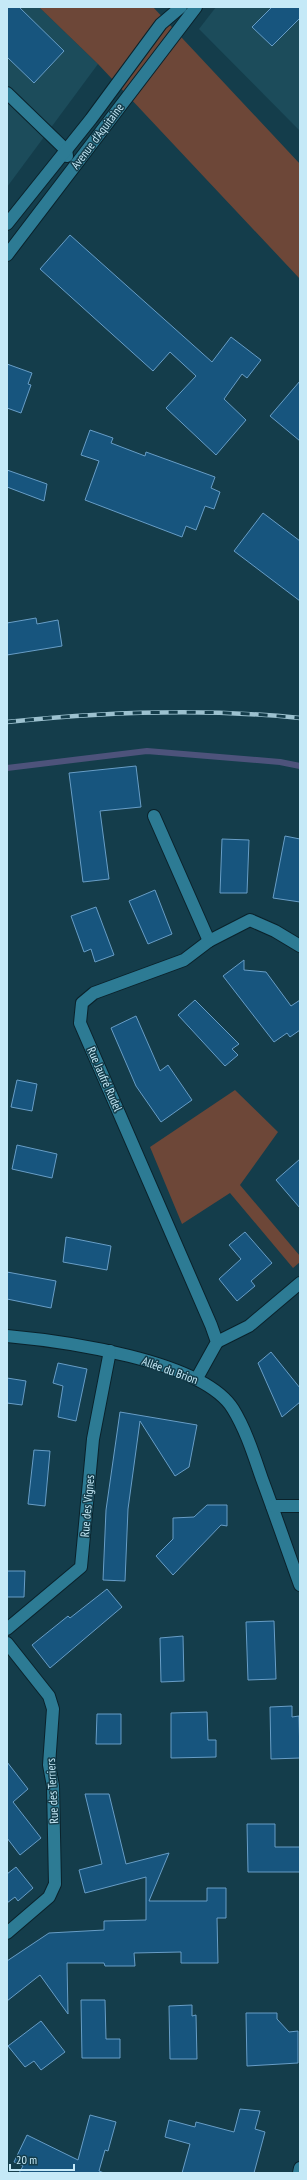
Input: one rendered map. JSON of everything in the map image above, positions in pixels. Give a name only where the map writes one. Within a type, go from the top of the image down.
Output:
[{"type":"street","points":[[184,11],[196,7]]},
{"type":"street","name":"Avenue d'Aquitaine","points":[[7,224],[66,150],[161,24],[184,11]]},
{"type":"street","name":"Avenue d'Aquitaine","points":[[7,255],[69,173],[184,11]]},
{"type":"street","points":[[7,93],[66,150],[69,173]]},
{"type":"street","points":[[154,816],[209,941]]},
{"type":"street","name":"Rue Jaufré Rudel","points":[[217,1342],[212,1325],[80,1023],[82,1003],[94,993],[184,960],[209,941],[250,920],[275,931],[300,946]]},
{"type":"street","points":[[197,1378],[217,1342],[249,1326],[300,1284]]},
{"type":"street","name":"Allée du Brion","points":[[7,1336],[45,1340],[110,1351],[197,1378],[219,1392],[233,1408],[250,1446],[300,1585]]},
{"type":"street","name":"Rue des Vignes","points":[[7,1629],[81,1566],[93,1439],[110,1351]]},
{"type":"street","points":[[272,1506],[300,1506]]},
{"type":"street","name":"Rue des Terriers","points":[[7,1643],[49,1696],[53,1709],[49,1765],[53,1786],[55,1884],[49,1897],[7,1933]]},
{"type":"street","points":[[299,2173],[300,2168]]},
{"type":"shaded area","points":[[7,7],[39,7],[98,64],[7,187]]},
{"type":"shaded area","points":[[39,7],[153,7],[300,164],[300,279],[98,64]]},
{"type":"shaded area","points":[[216,7],[300,7],[300,131],[199,29]]},
{"type":"shaded area","points":[[235,1090],[278,1132],[240,1185],[300,1256],[300,1262],[293,1268],[230,1193],[182,1224],[150,1147]]},
{"type":"building","points":[[7,7],[19,7],[64,51],[34,83],[7,57]]},
{"type":"building","points":[[272,7],[300,7],[300,18],[272,46],[252,27]]},
{"type":"building","points":[[70,235],[212,362],[231,337],[261,360],[247,378],[242,374],[224,399],[246,420],[216,455],[166,408],[196,376],[170,352],[153,371],[40,269]]},
{"type":"building","points":[[7,364],[32,373],[28,384],[31,385],[21,413],[7,408]]},
{"type":"building","points":[[300,381],[300,441],[270,416]]},
{"type":"building","points":[[90,430],[113,438],[111,443],[145,456],[146,452],[215,477],[211,488],[220,492],[214,509],[205,506],[196,530],[186,526],[182,537],[85,500],[99,461],[81,455]]},
{"type":"building","points":[[7,470],[47,484],[44,501],[7,487]]},
{"type":"building","points":[[263,513],[300,541],[300,601],[234,551]]},
{"type":"building","points":[[36,618],[37,624],[58,620],[62,646],[7,655],[7,623]]},
{"type":"building","points":[[136,766],[141,807],[100,811],[109,879],[83,882],[69,773]]},
{"type":"building","points":[[285,836],[300,839],[300,902],[273,898]]},
{"type":"building","points":[[222,839],[249,840],[247,893],[220,893]]},
{"type":"building","points":[[155,890],[172,934],[148,944],[129,901]]},
{"type":"building","points":[[96,907],[114,955],[95,962],[91,949],[84,952],[71,916]]},
{"type":"building","points":[[244,960],[244,970],[266,972],[291,1006],[300,1000],[300,1030],[290,1037],[287,1033],[274,1042],[223,976]]},
{"type":"building","points":[[195,1000],[239,1044],[232,1049],[238,1055],[225,1066],[178,1015]]},
{"type":"building","points":[[136,1016],[160,1071],[168,1065],[192,1100],[161,1122],[136,1086],[111,1028]]},
{"type":"building","points":[[17,1080],[37,1084],[32,1111],[11,1107]]},
{"type":"building","points":[[17,1145],[57,1154],[52,1178],[12,1169]]},
{"type":"building","points":[[300,1159],[300,1208],[276,1180]]},
{"type":"building","points":[[245,1232],[272,1263],[251,1281],[255,1286],[237,1301],[219,1279],[241,1259],[229,1245]]},
{"type":"building","points":[[66,1237],[111,1246],[107,1270],[63,1262]]},
{"type":"building","points":[[7,1272],[56,1281],[51,1308],[7,1299]]},
{"type":"building","points":[[271,1352],[300,1388],[300,1402],[282,1417],[258,1363]]},
{"type":"building","points":[[58,1363],[87,1369],[76,1421],[58,1417],[63,1386],[53,1383]]},
{"type":"building","points":[[7,1378],[26,1381],[22,1405],[7,1403]]},
{"type":"building","points":[[120,1412],[197,1425],[189,1467],[175,1476],[140,1421],[128,1509],[125,1581],[103,1580],[106,1510]]},
{"type":"building","points":[[34,1450],[50,1451],[45,1506],[28,1504]]},
{"type":"building","points":[[207,1505],[227,1505],[227,1526],[221,1525],[173,1575],[156,1556],[173,1539],[173,1518],[194,1517]]},
{"type":"building","points":[[7,1571],[25,1571],[24,1597],[7,1597]]},
{"type":"building","points":[[107,1589],[122,1607],[50,1668],[32,1645],[68,1616],[70,1618]]},
{"type":"building","points":[[274,1621],[276,1679],[248,1680],[246,1622]]},
{"type":"building","points":[[183,1636],[184,1681],[161,1682],[160,1638]]},
{"type":"building","points":[[292,1706],[292,1717],[299,1716],[300,1758],[271,1759],[270,1707]]},
{"type":"building","points":[[207,1712],[208,1740],[216,1740],[216,1757],[171,1758],[171,1713]]},
{"type":"building","points":[[97,1714],[121,1714],[121,1744],[96,1744]]},
{"type":"building","points":[[7,1762],[28,1789],[13,1802],[41,1838],[20,1855],[7,1838]]},
{"type":"building","points":[[85,1794],[109,1794],[126,1864],[169,1853],[149,1901],[207,1901],[207,1888],[226,1888],[226,1918],[217,1918],[218,1963],[181,1963],[181,1952],[134,1953],[135,1966],[105,1966],[104,1963],[67,1963],[68,2014],[40,1975],[7,2001],[7,1961],[49,1933],[104,1930],[104,1921],[146,1920],[146,1877],[85,1893],[79,1870],[102,1864]]},
{"type":"building","points":[[247,1824],[275,1824],[275,1847],[300,1847],[300,1872],[248,1872]]},
{"type":"building","points":[[16,1867],[33,1888],[18,1901],[15,1897],[7,1903],[7,1874]]},
{"type":"building","points":[[81,2000],[105,2000],[106,2039],[120,2039],[120,2058],[82,2058]]},
{"type":"building","points":[[192,2005],[192,2016],[196,2015],[197,2059],[170,2059],[169,2006]]},
{"type":"building","points":[[246,2013],[277,2013],[277,2019],[289,2032],[298,2031],[298,2063],[247,2066]]},
{"type":"building","points":[[41,2021],[65,2052],[41,2070],[34,2061],[25,2067],[8,2046]]},
{"type":"building","points":[[240,2109],[260,2111],[255,2129],[265,2132],[254,2173],[182,2173],[190,2144],[165,2137],[169,2120],[195,2127],[196,2122],[234,2132]]},
{"type":"building","points":[[90,2115],[116,2122],[108,2151],[105,2150],[99,2171],[104,2173],[19,2173],[23,2166],[14,2162],[27,2135],[78,2160]]},
{"type":"waterway","points":[[7,768],[147,751],[280,762],[300,766]]},
{"type":"railway","points":[[7,722],[153,712],[227,713],[300,718]]}]
